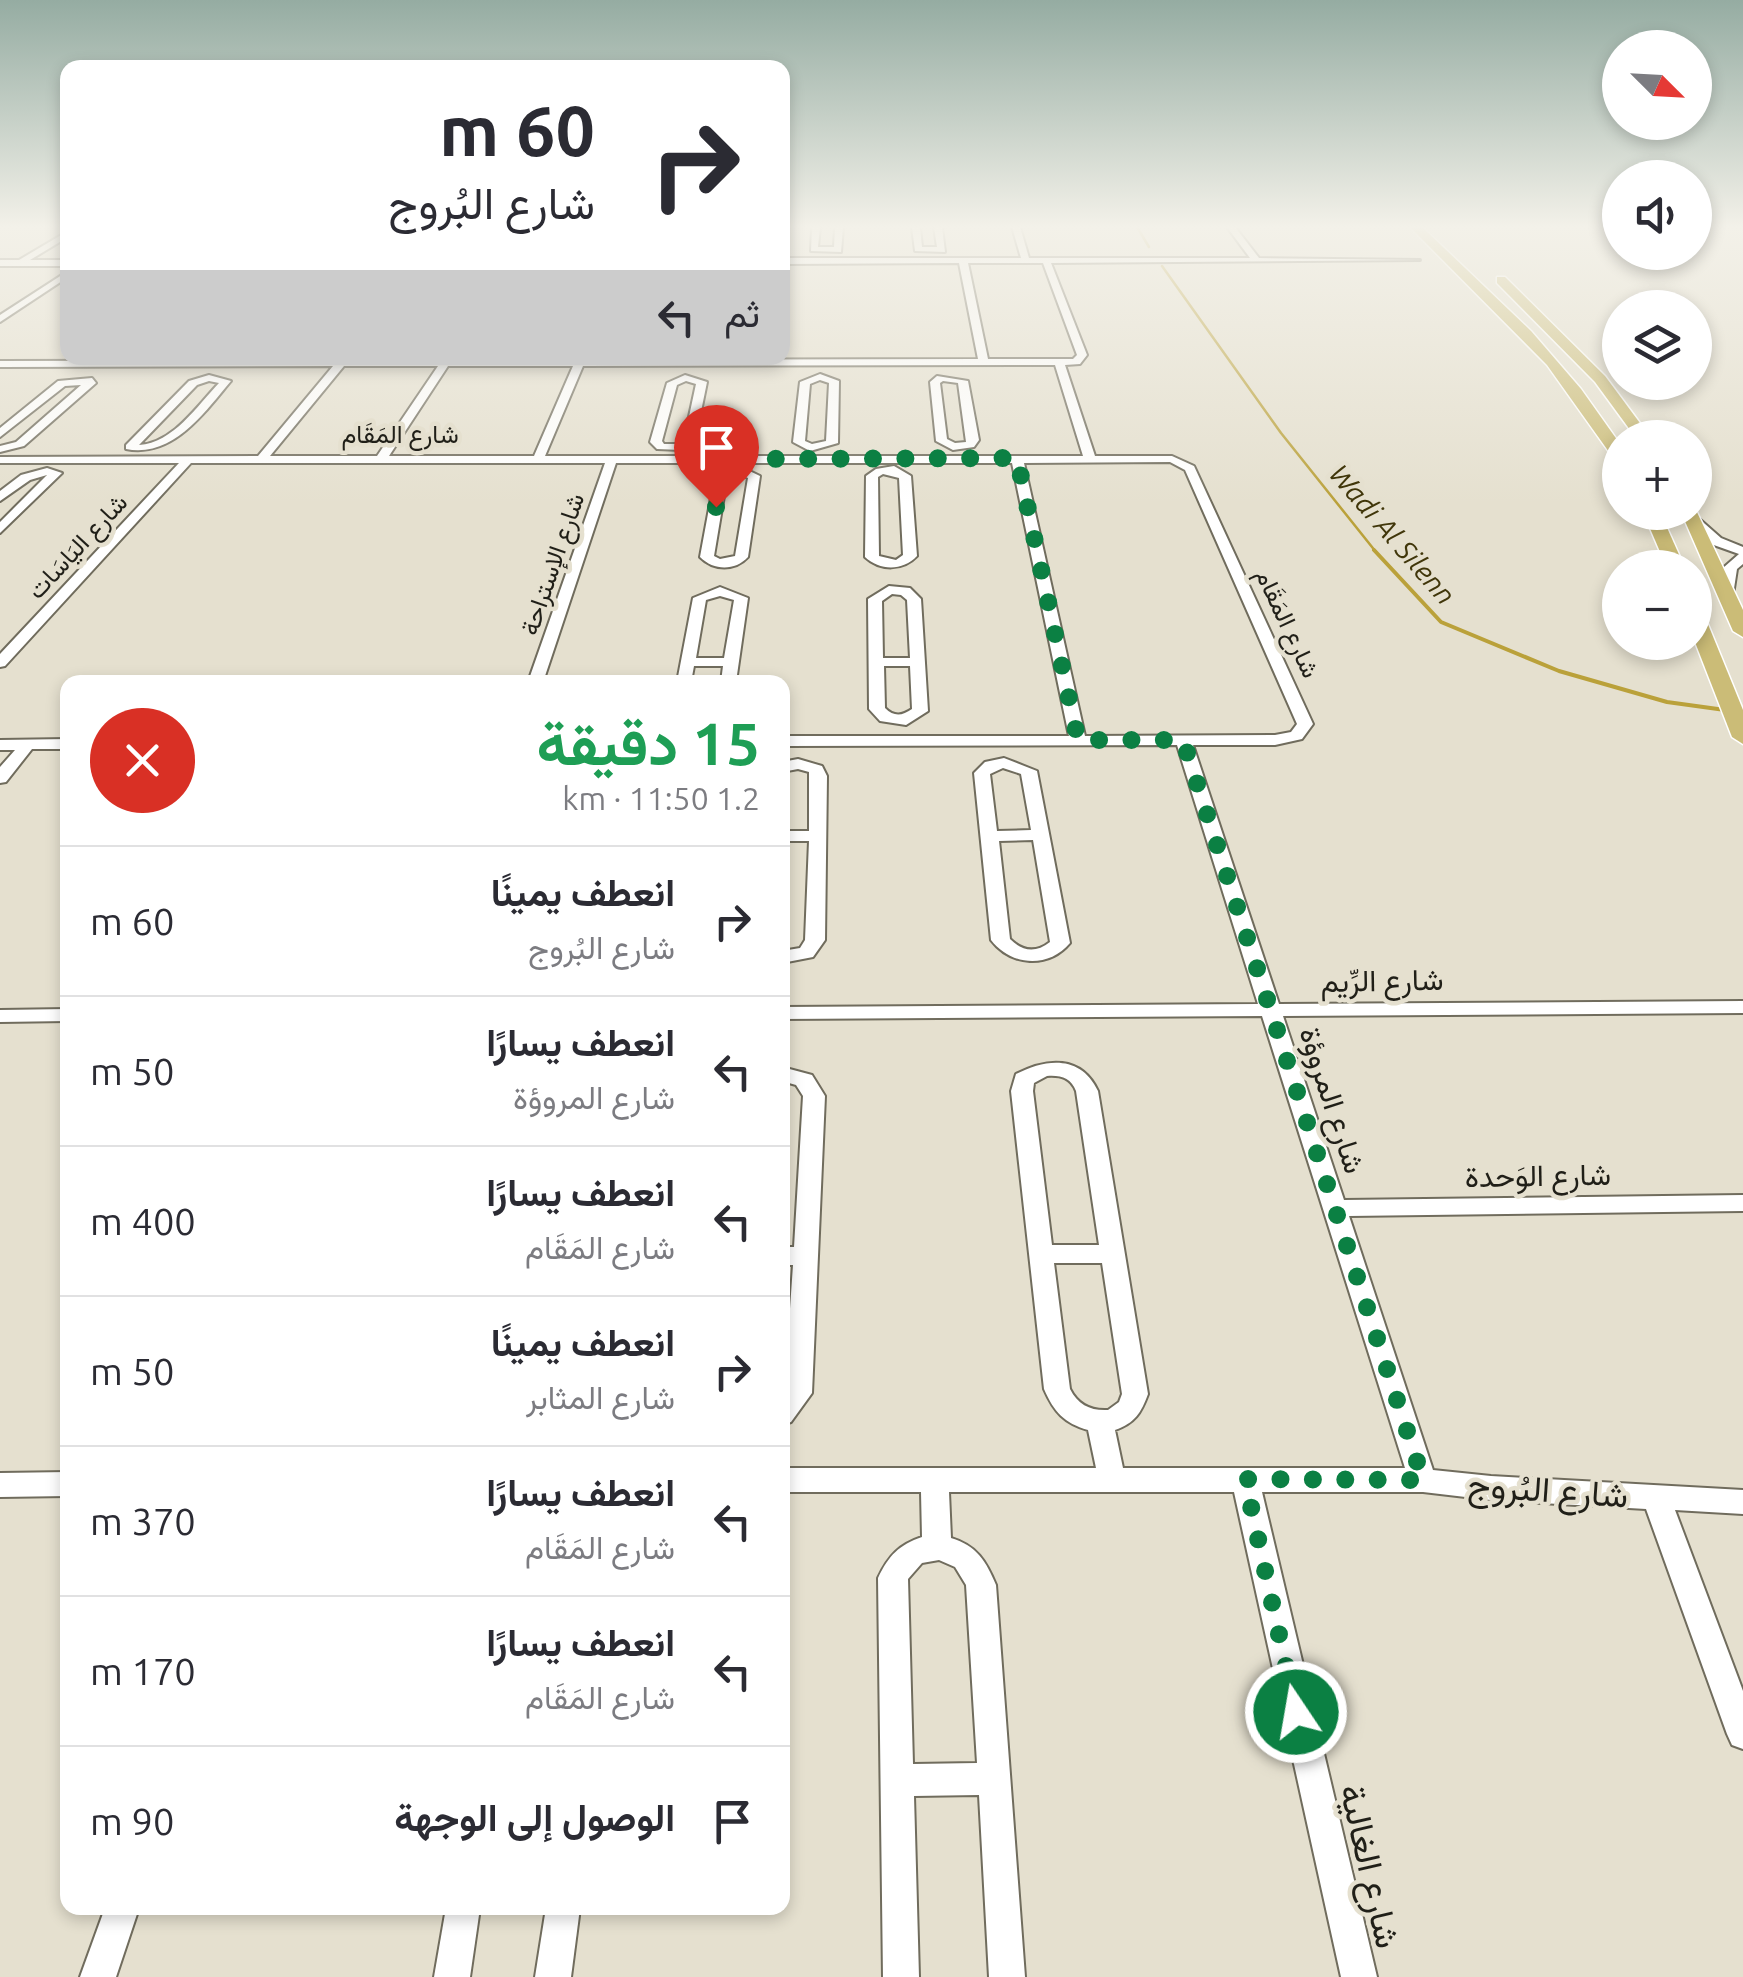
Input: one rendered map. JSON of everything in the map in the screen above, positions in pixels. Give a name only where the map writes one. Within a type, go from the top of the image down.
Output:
[{"type":"main road","points":[[1512,319],[1546,352],[1602,431]]},
{"type":"main road","points":[[1540,319],[1590,367],[1630,420]]},
{"type":"main road","points":[[1698,530],[1743,631]]},
{"type":"main road","points":[[1712,660],[1743,737]]},
{"type":"street","points":[[975,319],[984,362]]},
{"type":"street","points":[[790,362],[1079,360],[1082,355],[1068,319]]},
{"type":"street","points":[[0,364],[60,363]]},
{"type":"street","points":[[1059,363],[1090,458]]},
{"type":"street","points":[[262,459],[347,365]]},
{"type":"street","points":[[382,459],[444,365]]},
{"type":"street","points":[[538,459],[572,365]]},
{"type":"street","points":[[820,377],[834,381],[832,443],[815,454],[800,444],[802,416],[805,381],[820,377]]},
{"type":"street","points":[[945,377],[962,381],[972,444],[960,453],[942,441],[939,417],[935,382],[945,377]]},
{"type":"street","points":[[209,378],[226,380],[160,446],[136,455],[131,443],[157,418],[195,382],[209,378]]},
{"type":"street","points":[[689,378],[702,382],[689,443],[670,454],[657,444],[663,418],[672,383],[689,378]]},
{"type":"street","points":[[0,434],[62,383],[92,381],[20,444],[0,450]]},
{"type":"street","points":[[802,416],[833,416]]},
{"type":"street","points":[[939,417],[969,417]]},
{"type":"street","points":[[20,418],[51,418]]},
{"type":"street","points":[[157,418],[190,418]]},
{"type":"street","points":[[663,418],[694,418]]},
{"type":"street","name":"شارع المَقَام","points":[[0,460],[136,455],[188,460],[612,459],[670,454],[739,465],[815,454],[888,464],[960,453],[1017,458],[1162,458],[1188,466],[1305,724],[1300,734],[1282,740],[791,741],[790,765],[819,772],[814,945],[806,952],[790,955]]},
{"type":"street","points":[[1017,458],[1078,740]]},
{"type":"street","name":"شارع الإستراحة","points":[[538,675],[612,459]]},
{"type":"street","points":[[0,498],[23,477],[46,471],[58,460]]},
{"type":"street","name":"شارع اليَاسَات","points":[[0,663],[188,460]]},
{"type":"street","points":[[888,464],[905,474],[907,506],[909,558],[889,564],[872,556],[872,474],[888,464]]},
{"type":"street","points":[[739,465],[754,476],[749,506],[741,557],[724,564],[707,557],[721,476],[739,465]]},
{"type":"street","points":[[0,529],[56,475],[46,471]]},
{"type":"street","points":[[716,507],[749,506]]},
{"type":"street","points":[[872,506],[907,506]]},
{"type":"street","points":[[0,508],[23,507]]},
{"type":"street","points":[[1705,530],[1716,541],[1743,554],[1730,568],[1728,592]]},
{"type":"street","points":[[894,590],[914,597],[920,711],[916,717],[899,721],[879,713],[876,662],[876,596],[894,590]]},
{"type":"street","points":[[685,675],[700,598],[720,592],[741,598],[729,675]]},
{"type":"street","points":[[688,662],[731,662]]},
{"type":"street","points":[[876,662],[918,662]]},
{"type":"street","points":[[899,721],[900,740]]},
{"type":"street","points":[[1001,740],[1004,763]]},
{"type":"street","name":"شارع المروؤة","points":[[1183,740],[1423,1480]]},
{"type":"street","points":[[0,745],[60,744]]},
{"type":"street","points":[[0,778],[27,745]]},
{"type":"street","points":[[1004,763],[1030,771],[1042,835],[1060,943],[1052,952],[1038,956],[1014,952],[1003,944],[982,773],[986,767],[1004,763]]},
{"type":"street","points":[[989,836],[1042,835]]},
{"type":"street","points":[[790,836],[818,836]]},
{"type":"street","name":"شارع الرِّيم","points":[[790,1013],[1743,1007]]},
{"type":"street","points":[[0,1016],[60,1015]]},
{"type":"street","points":[[1052,1068],[1076,1074],[1086,1085],[1135,1394],[1129,1411],[1100,1422],[1075,1416],[1060,1399],[1041,1254],[1022,1085],[1029,1075],[1052,1068]]},
{"type":"street","points":[[790,1076],[804,1080],[814,1096],[794,1256],[799,1393],[790,1404]]},
{"type":"street","name":"شارع الوَحدة","points":[[1334,1208],[1743,1203]]},
{"type":"street","points":[[1041,1254],[1113,1254]]},
{"type":"street","points":[[1100,1422],[1112,1480]]},
{"type":"street","name":"شارع الغالية","points":[[1245,1479],[1358,1977]]},
{"type":"street","name":"شارع البُروج","points":[[790,1480],[1423,1480],[1743,1502]]},
{"type":"street","points":[[934,1480],[937,1546]]},
{"type":"street","points":[[0,1485],[60,1484]]},
{"type":"street","points":[[1656,1498],[1743,1734]]},
{"type":"street","points":[[901,1977],[893,1578],[904,1558],[937,1546],[962,1554],[978,1573],[1007,1977]]},
{"type":"street","points":[[897,1780],[994,1780]]},
{"type":"street","points":[[98,1977],[120,1915]]},
{"type":"street","points":[[452,1977],[463,1915]]},
{"type":"street","points":[[553,1977],[561,1915]]},
{"type":"waterway","name":"Wadi Al Silenn","points":[[1200,319],[1281,433],[1376,552]]},
{"type":"waterway","name":"Wadi Al Silenn","points":[[1374,550],[1441,622],[1559,671],[1667,702],[1725,710]]},
{"type":"route","points":[[716,507],[721,476],[739,470],[740,459],[1017,458],[1078,740],[1183,740],[1423,1480],[1245,1479],[1296,1712]]}]
